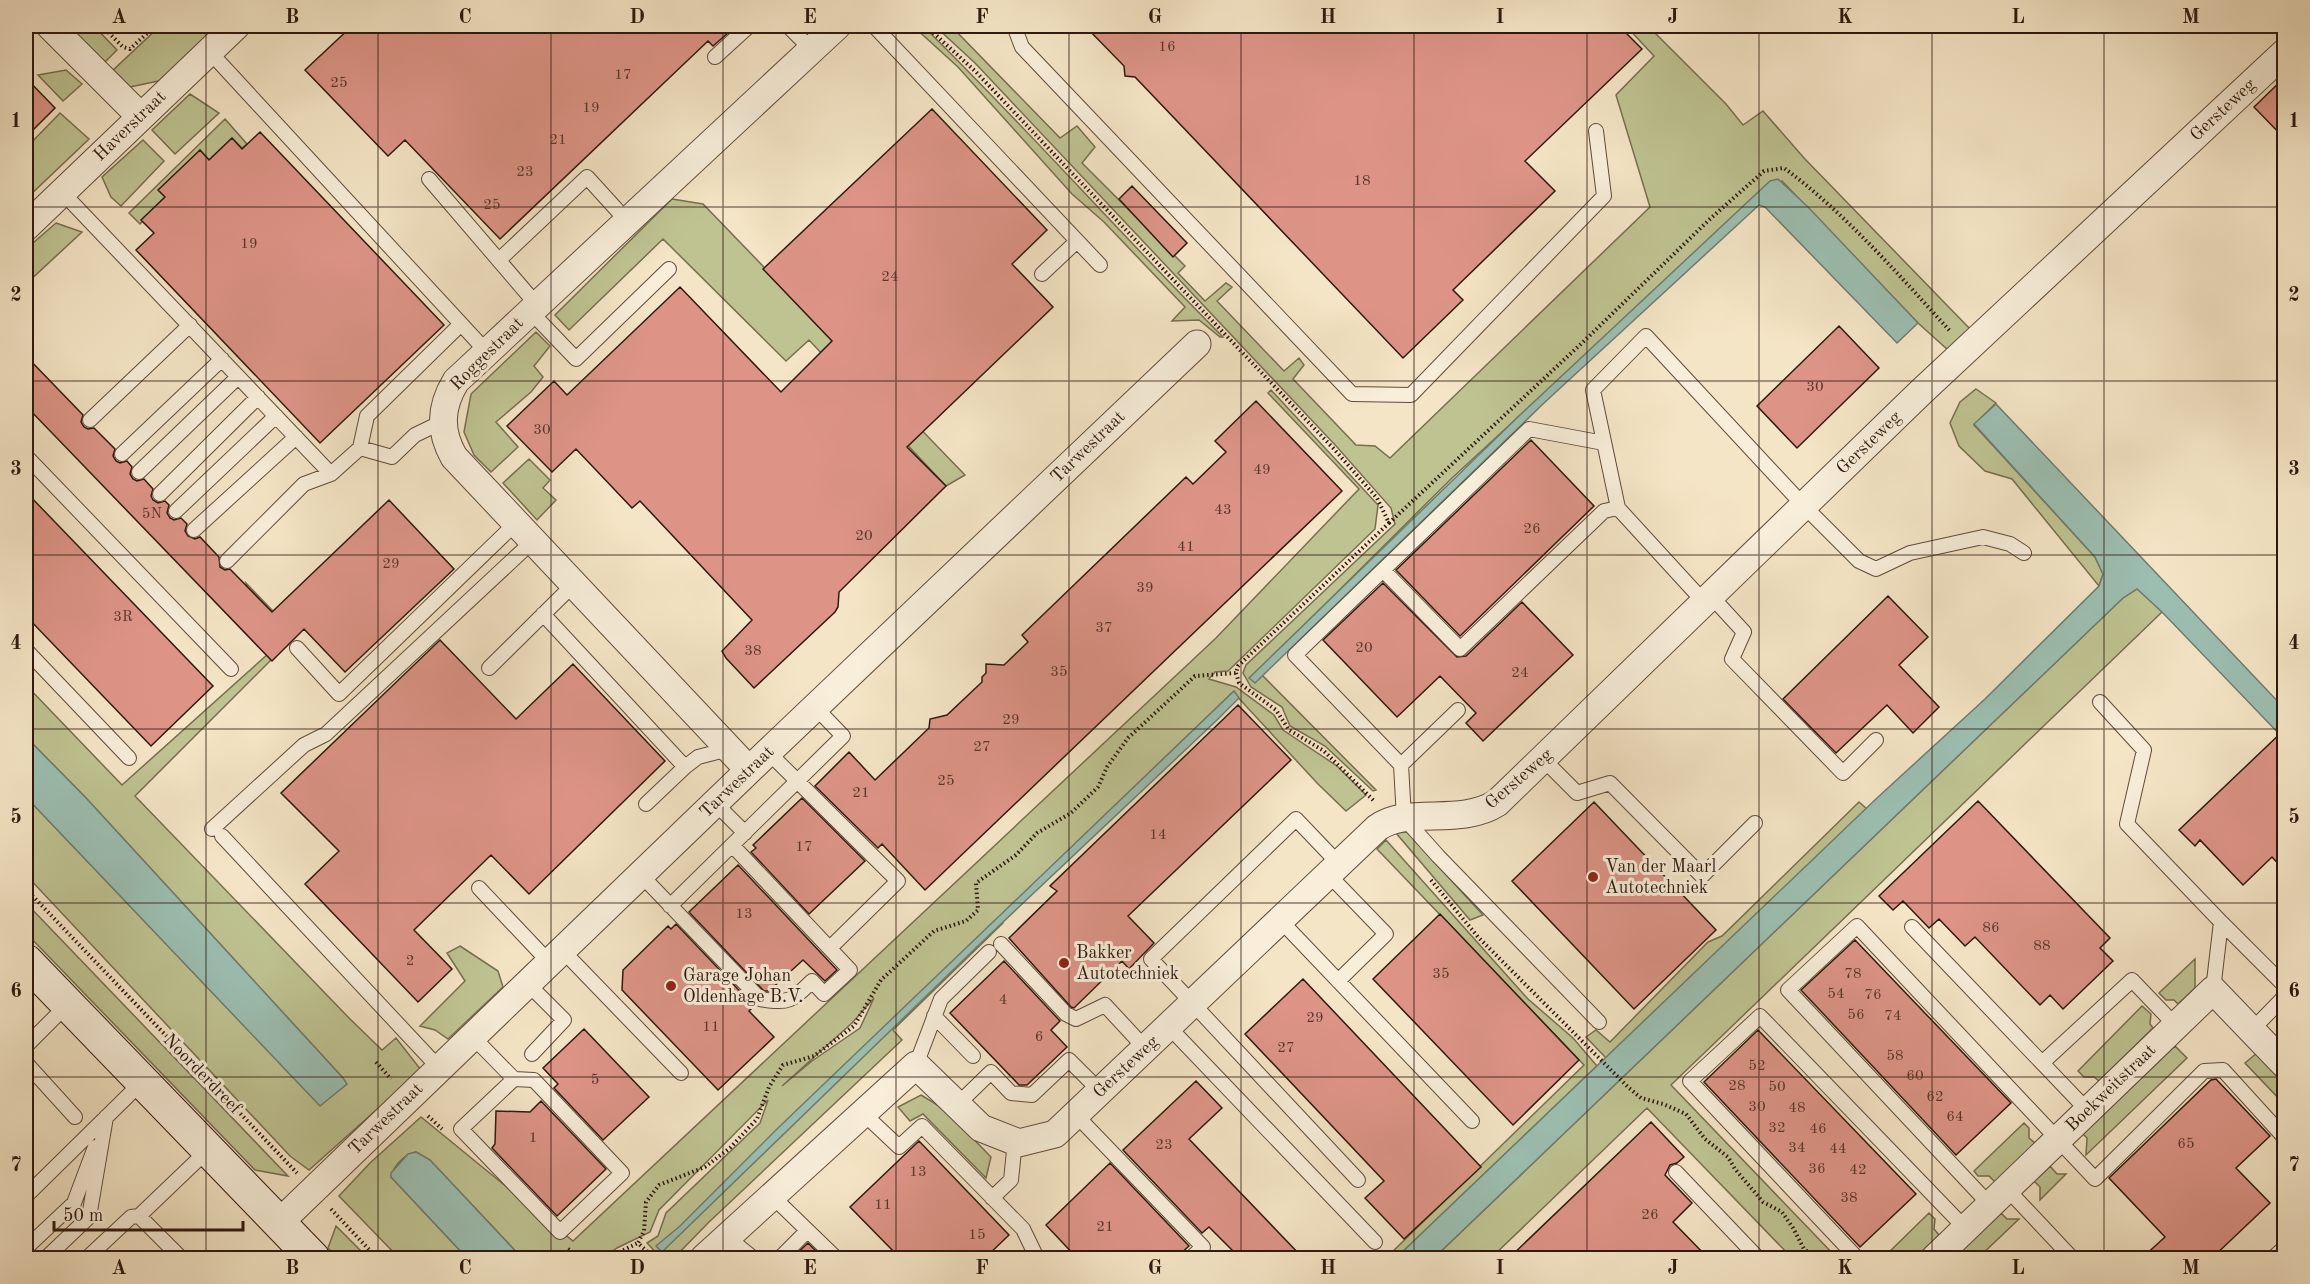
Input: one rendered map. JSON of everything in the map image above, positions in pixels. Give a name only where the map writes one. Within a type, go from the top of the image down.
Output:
[{"type":"street","points":[[50,26],[140,116]]},
{"type":"street","name":"Haverstraat","points":[[26,227],[236,26]]},
{"type":"street","name":"Roggestraat","points":[[442,422],[445,401],[456,381],[812,50],[833,27]]},
{"type":"street","name":"Gersteweg","points":[[916,1065],[981,1128],[1019,1143],[1055,1134],[1384,823],[1404,818],[1467,815],[1483,812],[1497,803],[1967,350],[2284,52]]},
{"type":"street","name":"Tarwestraat","points":[[279,1223],[640,874],[1197,344]]},
{"type":"street","points":[[442,422],[448,446],[454,457],[749,770]]},
{"type":"street","points":[[26,961],[313,1258]]},
{"type":"street","points":[[2213,990],[2284,1064]]},
{"type":"street","name":"Boekweitstraat","points":[[1935,1258],[2213,990]]},
{"type":"street","points":[[704,1258],[916,1065]]},
{"type":"lane","points":[[715,57],[749,26]]},
{"type":"lane","points":[[788,26],[812,50]]},
{"type":"lane","points":[[874,26],[1100,265]]},
{"type":"lane","points":[[1014,26],[1022,47],[1352,394],[1411,395],[1604,196],[1596,131]]},
{"type":"lane","points":[[209,51],[487,352]]},
{"type":"lane","points":[[499,260],[586,177],[627,221]]},
{"type":"lane","points":[[429,180],[499,260],[534,308],[576,359],[669,269]]},
{"type":"lane","points":[[62,192],[331,474]]},
{"type":"lane","points":[[1042,274],[1077,241]]},
{"type":"lane","points":[[228,561],[304,484],[331,474],[360,448],[367,416],[461,324]]},
{"type":"lane","points":[[90,420],[190,325]]},
{"type":"lane","points":[[1876,740],[1843,773],[1732,659],[1744,632],[1618,508],[1593,390],[1646,336],[1804,506],[1859,561],[1876,569],[1910,553],[1983,537],[2010,544],[2024,553]]},
{"type":"lane","points":[[122,453],[222,359]]},
{"type":"lane","points":[[139,472],[238,377]]},
{"type":"lane","points":[[160,494],[258,398]]},
{"type":"lane","points":[[176,511],[276,416]]},
{"type":"lane","points":[[360,448],[392,457],[415,435],[442,422]]},
{"type":"lane","points":[[1599,1022],[1404,818],[1401,765],[1295,655],[1529,429],[1604,443]]},
{"type":"lane","points":[[194,530],[296,437]]},
{"type":"lane","points":[[26,456],[231,669]]},
{"type":"lane","points":[[1383,570],[1460,649],[1604,511],[1618,508]]},
{"type":"lane","points":[[297,648],[339,694],[525,532]]},
{"type":"lane","points":[[439,1068],[217,833],[304,745],[326,734],[525,532]]},
{"type":"lane","points":[[489,668],[574,584]]},
{"type":"lane","points":[[543,614],[685,767]]},
{"type":"lane","points":[[26,650],[129,758]]},
{"type":"lane","points":[[2100,702],[2144,750],[2127,824],[2220,922],[2284,985]]},
{"type":"lane","points":[[670,906],[843,736],[815,707]]},
{"type":"lane","points":[[1401,765],[1458,710]]},
{"type":"lane","points":[[646,804],[698,757],[729,749]]},
{"type":"lane","points":[[768,752],[898,880],[835,944]]},
{"type":"lane","points":[[1543,759],[1577,793],[1611,783],[1702,876],[1755,823]]},
{"type":"lane","points":[[715,803],[745,833]]},
{"type":"lane","points":[[1338,981],[1386,934],[1296,819],[1151,959],[1358,1180]]},
{"type":"lane","points":[[640,874],[760,999],[778,1002],[794,998],[812,981],[824,994],[850,970],[732,845]]},
{"type":"lane","points":[[479,888],[681,1073]]},
{"type":"lane","points":[[1280,920],[1472,1121]]},
{"type":"lane","points":[[2213,990],[2220,922]]},
{"type":"lane","points":[[2072,1258],[1999,1197],[1788,990],[1857,926],[2095,1179],[2204,1071],[2223,1070],[2284,1137]]},
{"type":"lane","points":[[1912,927],[2088,1111]]},
{"type":"lane","points":[[1001,944],[1066,1014],[1076,1019],[1105,1005],[1145,1048]]},
{"type":"lane","points":[[916,1065],[941,999],[989,952]]},
{"type":"lane","points":[[2042,1063],[2132,981],[2176,1026]]},
{"type":"lane","points":[[527,983],[564,1020],[532,1054]]},
{"type":"lane","points":[[2252,1030],[2284,997]]},
{"type":"lane","points":[[26,1046],[68,1004]]},
{"type":"lane","points":[[934,1016],[973,1056]]},
{"type":"lane","points":[[1857,1258],[1690,1081],[1760,1016],[1965,1229]]},
{"type":"lane","points":[[1168,1026],[1375,1242]]},
{"type":"lane","points":[[472,1036],[514,1079],[534,1080],[622,1173],[560,1232],[461,1129],[514,1079]]},
{"type":"lane","points":[[957,1105],[991,1072],[1011,1093],[1032,1095],[1069,1060],[1100,1091]]},
{"type":"lane","points":[[26,1064],[75,1117]]},
{"type":"lane","points":[[26,1196],[142,1082]]},
{"type":"lane","points":[[863,1113],[899,1147],[922,1126],[1023,1229],[1037,1258]]},
{"type":"lane","points":[[1075,1114],[1203,1247],[1191,1258]]},
{"type":"lane","points":[[26,1248],[74,1203],[106,1117]]},
{"type":"lane","points":[[46,1258],[89,1217],[106,1117]]},
{"type":"lane","points":[[992,1198],[1011,1180],[1015,1141]]},
{"type":"lane","points":[[87,1258],[131,1217],[139,1216],[208,1150]]},
{"type":"lane","points":[[1676,1172],[1758,1258]]},
{"type":"lane","points":[[772,1196],[836,1258]]},
{"type":"lane","points":[[139,1216],[181,1258]]},
{"type":"lane","points":[[780,1258],[807,1231]]},
{"type":"lane","points":[[727,1237],[753,1258]]},
{"type":"lane","points":[[2273,1258],[2284,1248]]},
{"type":"path","points":[[102,26],[123,47],[130,50],[155,26]]},
{"type":"path","points":[[926,26],[976,72],[1333,448],[1377,498],[1389,523]]},
{"type":"path","points":[[607,1258],[638,1243],[644,1231],[645,1202],[659,1185],[705,1167],[730,1148],[757,1119],[769,1088],[783,1065],[814,1056],[854,1026],[881,980],[934,931],[966,921],[978,910],[976,883],[1016,855],[1037,833],[1071,813],[1098,787],[1107,767],[1128,738],[1195,676],[1236,673],[1238,666],[1710,219],[1764,171],[1784,168],[1812,188],[1909,286],[1967,350]]},
{"type":"path","name":"Noorderdreef","points":[[26,890],[377,1258]]},
{"type":"path","points":[[1598,1056],[1641,1098],[1669,1106],[1686,1114],[1705,1139],[1728,1157],[1735,1169],[1763,1202],[1782,1212],[1804,1249],[1815,1258]]},
{"type":"path","points":[[638,1243],[654,1258]]},
{"type":"green space","points":[[78,26],[94,26],[117,50],[102,65],[75,35]]},
{"type":"green space","points":[[160,26],[219,26],[163,80],[130,87],[109,74]]},
{"type":"green space","points":[[913,26],[923,26],[961,64],[1223,337],[1199,320],[1172,321],[1185,307],[1104,222],[1072,194],[958,67]]},
{"type":"green space","points":[[935,26],[951,26],[1060,138],[1077,126],[1095,147],[1082,163],[1185,266],[1178,273],[1205,301],[1226,283],[1232,287],[1217,301],[1284,371],[1299,358],[1304,365],[1293,379],[1356,445],[1375,446],[1390,458],[1650,207],[1616,95],[1654,56],[1626,26],[1648,26],[1726,104],[1743,125],[1763,111],[1804,158],[1971,330],[1948,350],[1918,323],[1782,181],[1735,217],[1451,479],[1258,671],[1376,790],[1373,791],[1325,746],[1290,726],[1282,707],[1251,687],[1243,673],[1246,665],[1395,524],[1391,508],[1337,447],[975,63]]},
{"type":"green space","points":[[66,70],[82,84],[63,101],[38,75]]},
{"type":"green space","points":[[190,94],[219,113],[175,154],[152,130]]},
{"type":"green space","points":[[60,113],[89,139],[26,199],[26,148]]},
{"type":"green space","points":[[225,119],[247,144],[242,148],[232,138],[209,160],[200,150],[165,197],[140,224],[129,213]]},
{"type":"green space","points":[[143,140],[164,161],[121,206],[111,197],[102,177]]},
{"type":"green space","points":[[672,199],[703,204],[965,475],[946,486],[809,340],[786,361],[663,239],[569,330],[555,315]]},
{"type":"green space","points":[[56,223],[82,232],[26,284],[26,249]]},
{"type":"green space","points":[[536,332],[550,346],[534,366],[543,377],[531,392],[496,422],[518,447],[491,472],[474,455],[464,432],[471,394]]},
{"type":"green space","points":[[1976,389],[1996,403],[1974,425],[2095,557],[2103,574],[2099,586],[2012,479],[1985,471],[1959,446],[1950,423],[1960,402]]},
{"type":"green space","points":[[1271,390],[1378,505],[1375,529],[1228,671],[1215,672],[1209,679],[1236,687],[1274,715],[1283,730],[1337,766],[1366,795],[1346,811],[1233,692],[998,918],[1003,923],[893,1030],[902,1040],[708,1223],[674,1258],[661,1258],[647,1243],[658,1236],[666,1213],[760,1123],[768,1100],[659,1210],[650,1232],[617,1248],[603,1258],[522,1258],[430,1160],[416,1152],[400,1161],[391,1177],[467,1258],[399,1258],[339,1196],[370,1163],[421,1117],[573,1241],[1216,638],[1359,489],[1268,393]],"holes":[[[874,998],[860,1028],[812,1061],[782,1086],[852,1023]]]},
{"type":"green space","points":[[529,459],[550,480],[543,488],[556,500],[537,520],[503,483]]},
{"type":"green space","points":[[246,583],[296,635],[135,796],[382,1050],[396,1038],[421,1070],[309,1170],[290,1156],[26,875],[26,797],[320,1105],[346,1084],[343,1078],[87,799],[26,737],[26,685],[122,785],[288,636],[248,591]]},
{"type":"green space","points":[[2137,588],[2162,612],[1671,1085],[1837,1258],[1792,1258],[1647,1108],[1491,1258],[1434,1258],[2123,598]]},
{"type":"green space","points":[[1859,802],[1867,809],[1606,1058],[1586,1037],[1596,1030],[1610,1042],[1708,942],[1722,936]]},
{"type":"green space","points":[[1407,832],[1483,915],[1470,920],[1396,833]]},
{"type":"green space","points":[[1386,840],[1528,999],[1573,1038],[1597,1066],[1396,1258],[1386,1258],[1584,1065],[1377,849]]},
{"type":"green space","points":[[26,903],[288,1176],[255,1170],[26,933]]},
{"type":"green space","points":[[460,946],[498,971],[503,987],[448,1039],[435,1030],[420,1026],[465,981],[447,953]]},
{"type":"green space","points":[[2195,959],[2195,988],[2178,1004],[2174,1000],[2166,1000],[2159,993]]},
{"type":"green space","points":[[2142,1006],[2151,1014],[2150,1024],[2153,1028],[2099,1081],[2094,1077],[2084,1077],[2078,1071]]},
{"type":"green space","points":[[2175,1046],[2187,1058],[2086,1155],[2087,1138],[2083,1134]]},
{"type":"green space","points":[[2257,1053],[2284,1081],[2284,1104],[2245,1063]]},
{"type":"green space","points":[[921,1095],[944,1109],[991,1157],[986,1178],[923,1114],[910,1121],[898,1107]]},
{"type":"green space","points":[[2024,1123],[2029,1128],[2029,1138],[2035,1143],[1995,1182],[1989,1176],[1978,1176],[1974,1171]]},
{"type":"green space","points":[[2050,1166],[2057,1174],[2066,1174],[2040,1200],[2040,1187],[2034,1181]]},
{"type":"green space","points":[[1929,1213],[1935,1219],[1934,1229],[1939,1235],[1915,1258],[1883,1258]]},
{"type":"green space","points":[[2001,1213],[2007,1219],[2019,1219],[1978,1258],[1953,1258]]},
{"type":"green space","points":[[336,1226],[368,1258],[338,1258],[328,1248]]},
{"type":"shaded area","points":[[1778,179],[1808,207],[1918,323],[1897,343],[1765,207],[1759,205],[1544,403],[1255,683],[1249,678],[1520,415],[1770,181]]},
{"type":"shaded area","points":[[1996,404],[2284,708],[2284,739],[2137,589],[2123,598],[1434,1258],[1396,1258],[1877,798],[1985,699],[2099,586],[2103,574],[2095,557],[1974,424]]},
{"type":"shaded area","points":[[1234,691],[1239,698],[1217,720],[984,940],[662,1252],[656,1246],[680,1226],[778,1128]]},
{"type":"shaded area","points":[[26,737],[87,799],[347,1084],[320,1106],[26,797]]},
{"type":"shaded area","points":[[416,1152],[430,1160],[522,1258],[467,1258],[391,1177],[391,1173],[408,1154]]},
{"type":"building","points":[[352,26],[736,26],[713,46],[708,41],[500,239],[405,140],[388,156],[305,70]]},
{"type":"building","points":[[1085,26],[1619,26],[1642,49],[1525,161],[1555,191],[1453,290],[1463,300],[1403,358],[1135,77],[1125,76],[1124,66]]},
{"type":"building","points":[[26,78],[55,108],[26,137]]},
{"type":"building","points":[[2284,78],[2284,138],[2254,107]]},
{"type":"building","points":[[932,109],[1047,230],[1012,264],[1053,307],[907,447],[946,486],[839,592],[838,607],[835,612],[754,688],[722,651],[752,620],[640,501],[632,508],[576,449],[552,472],[507,426],[554,381],[567,395],[680,287],[781,392],[832,341],[763,269]]},
{"type":"building","points":[[260,132],[444,325],[320,443],[136,250],[154,233],[141,220],[165,197],[158,190],[200,150],[209,160],[232,138],[242,149]]},
{"type":"building","points":[[1132,186],[1187,243],[1173,257],[1119,199]]},
{"type":"building","points":[[1839,326],[1879,368],[1797,448],[1757,406]]},
{"type":"building","points":[[26,356],[83,415],[81,422],[84,427],[94,428],[115,449],[113,456],[116,461],[120,463],[127,461],[132,467],[130,474],[133,479],[137,481],[144,479],[153,489],[151,496],[153,500],[158,503],[165,501],[169,505],[167,513],[170,518],[174,520],[181,518],[187,524],[185,531],[188,536],[195,539],[200,537],[219,557],[220,567],[225,570],[230,569],[272,612],[389,500],[454,569],[345,672],[304,629],[272,661],[26,406]]},
{"type":"building","points":[[1256,401],[1342,491],[925,890],[882,844],[878,848],[815,786],[849,752],[875,780],[929,728],[930,719],[947,715],[982,682],[982,677],[986,673],[986,664],[1004,665],[1028,642],[1022,635],[1186,477],[1193,484],[1226,452],[1215,441]]},
{"type":"building","points":[[1531,440],[1594,506],[1460,636],[1396,570]]},
{"type":"building","points":[[26,492],[213,686],[151,746],[26,616]]},
{"type":"building","points":[[1383,583],[1457,657],[1466,656],[1522,602],[1573,655],[1483,741],[1466,723],[1476,713],[1440,676],[1397,717],[1323,640]]},
{"type":"building","points":[[1888,596],[1928,637],[1899,665],[1939,707],[1913,733],[1887,705],[1836,753],[1783,699]]},
{"type":"building","points":[[440,640],[516,719],[573,664],[665,761],[529,894],[491,855],[414,930],[452,969],[418,1002],[305,884],[339,851],[281,793]]},
{"type":"building","points":[[1238,705],[1291,760],[1128,916],[1154,943],[1129,969],[1122,961],[1074,1008],[1071,1007],[1009,938],[1057,891],[1050,886]]},
{"type":"building","points":[[2284,730],[2284,870],[2272,857],[2243,885],[2200,840],[2195,846],[2179,830]]},
{"type":"building","points":[[802,798],[865,861],[809,914],[751,852],[756,848],[753,845]]},
{"type":"building","points":[[1978,801],[2110,938],[2100,948],[2113,961],[2063,1009],[2050,995],[2040,1005],[1975,937],[1965,946],[1939,919],[1929,928],[1903,901],[1893,910],[1879,896]]},
{"type":"building","points":[[1594,802],[1716,930],[1634,1009],[1512,881]]},
{"type":"building","points":[[738,865],[837,970],[825,981],[803,960],[769,991],[764,991],[689,912]]},
{"type":"building","points":[[1440,914],[1579,1060],[1513,1125],[1373,979]]},
{"type":"building","points":[[676,924],[754,1006],[749,1011],[774,1037],[718,1090],[622,990],[623,970],[668,926],[671,929]]},
{"type":"building","points":[[1855,940],[2011,1103],[1956,1155],[1801,990]]},
{"type":"building","points":[[1004,961],[1060,1021],[1051,1030],[1067,1047],[1027,1085],[1019,1085],[950,1013]]},
{"type":"building","points":[[1303,979],[1481,1167],[1404,1239],[1365,1198],[1384,1181],[1245,1034]]},
{"type":"building","points":[[584,1029],[649,1097],[603,1140],[554,1088],[558,1084],[543,1068]]},
{"type":"building","points":[[1758,1030],[1916,1194],[1860,1247],[1704,1082]]},
{"type":"building","points":[[2216,1079],[2270,1136],[2236,1168],[2270,1203],[2212,1258],[2142,1258],[2165,1237],[2109,1178],[2211,1080]]},
{"type":"building","points":[[1196,1081],[1222,1108],[1189,1139],[1303,1258],[1240,1258],[1209,1227],[1202,1233],[1123,1150]]},
{"type":"building","points":[[541,1101],[606,1169],[557,1216],[492,1148],[495,1144],[496,1111],[530,1112]]},
{"type":"building","points":[[1651,1122],[1684,1157],[1670,1165],[1665,1175],[1692,1203],[1673,1222],[1708,1258],[1509,1258]]},
{"type":"building","points":[[919,1141],[1009,1235],[985,1258],[900,1258],[850,1207]]},
{"type":"building","points":[[1110,1163],[1189,1246],[1176,1258],[1077,1258],[1046,1225]]},
{"type":"building","points":[[808,1243],[823,1258],[792,1258]]},
{"type":"place","name":"Van der Maarl Autotechniek","points":[[1593,877]]},
{"type":"place","name":"Bakker Autotechniek","points":[[1064,963]]},
{"type":"place","name":"Garage Johan Oldenhage B.V.","points":[[671,986]]}]
